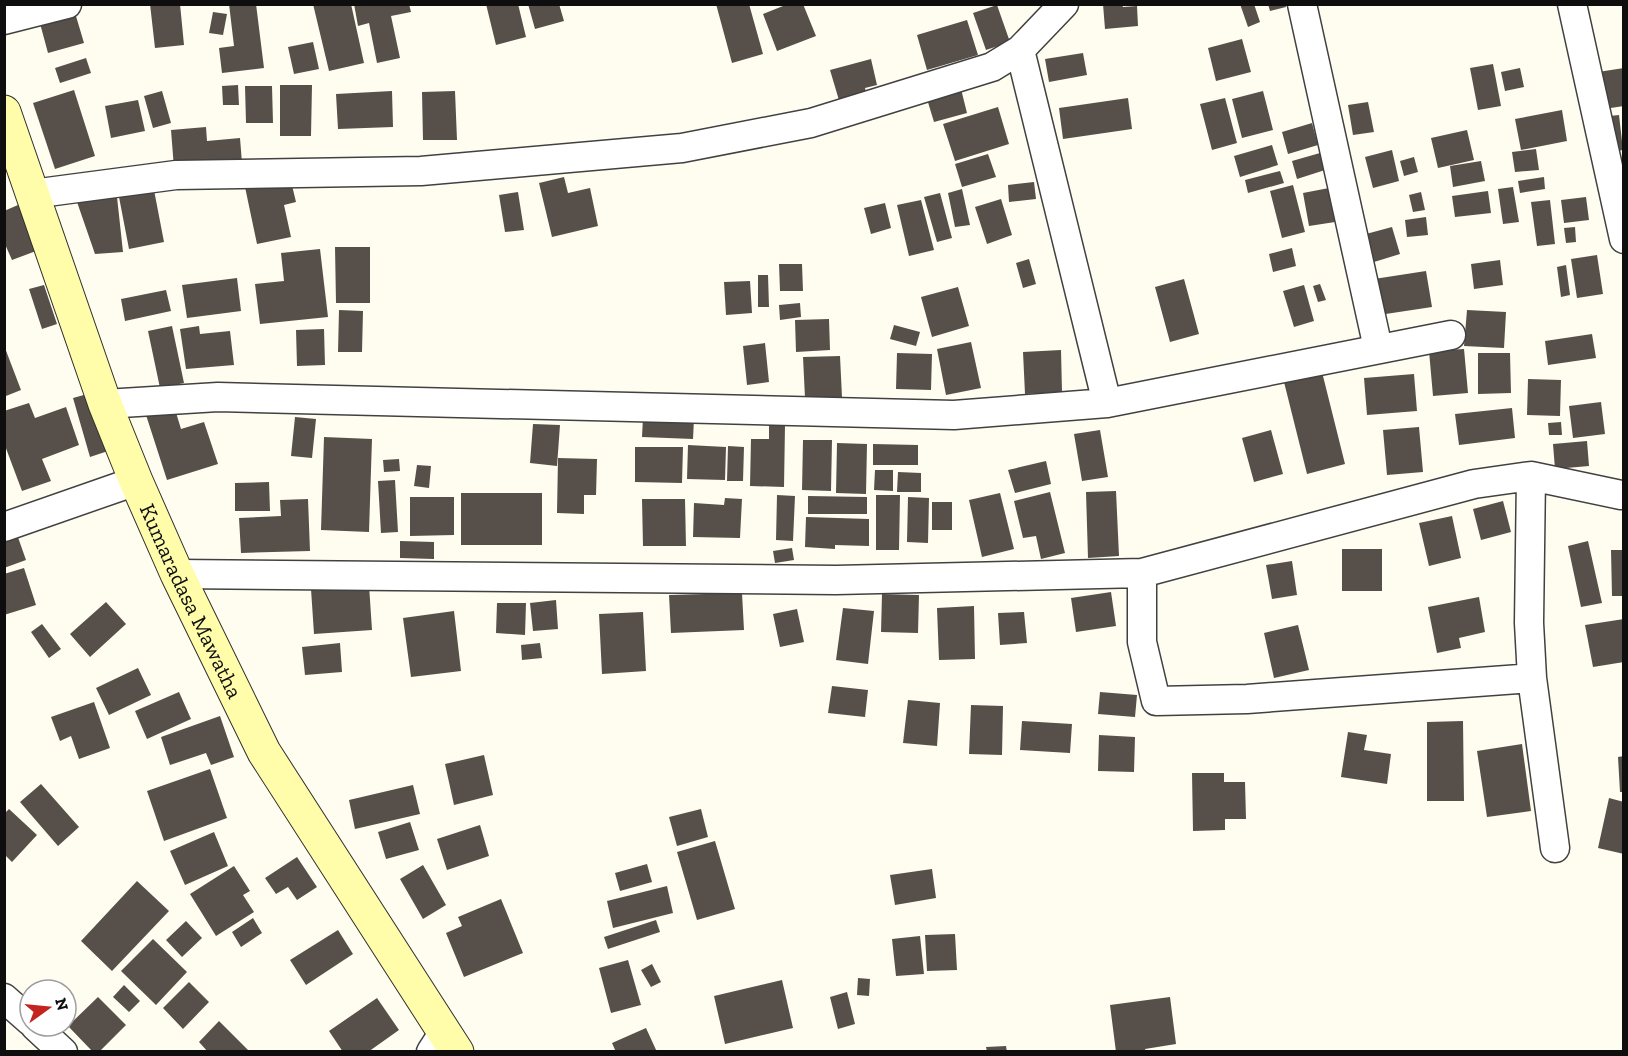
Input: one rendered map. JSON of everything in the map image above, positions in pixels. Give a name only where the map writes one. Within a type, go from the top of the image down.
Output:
[{"type":"main road","name":"Kumaradasa Mawatha","points":[[4,112],[105,404],[177,574],[264,752],[444,1045]]},
{"type":"street","points":[[4,20],[67,4]]},
{"type":"street","points":[[32,194],[176,175],[421,171],[682,148],[811,123],[993,67],[1020,50],[1064,4]]},
{"type":"street","points":[[1302,4],[1378,348]]},
{"type":"street","points":[[1572,4],[1623,239]]},
{"type":"street","points":[[1020,50],[1107,403]]},
{"type":"street","points":[[105,404],[218,397],[954,415],[1107,403],[1451,335]]},
{"type":"street","points":[[177,574],[836,580],[1142,573],[1474,484],[1531,476],[1623,491]]},
{"type":"street","points":[[1531,476],[1529,623],[1532,678],[1556,848]]},
{"type":"street","points":[[4,527],[136,481]]},
{"type":"street","points":[[1142,573],[1142,642],[1156,701],[1248,699],[1532,678]]},
{"type":"street","points":[[4,998],[18,1010]]},
{"type":"street","points":[[48,1038],[63,1052]]},
{"type":"building","points":[[150,4],[180,4],[184,45],[155,48]]},
{"type":"building","points":[[229,4],[256,4],[264,68],[222,73],[219,48],[234,46]]},
{"type":"building","points":[[313,4],[351,4],[364,63],[329,71]]},
{"type":"building","points":[[354,4],[409,4],[411,12],[391,16],[400,58],[377,63],[369,23],[358,26]]},
{"type":"building","points":[[486,4],[518,4],[526,37],[496,45]]},
{"type":"building","points":[[528,4],[559,4],[564,21],[535,29]]},
{"type":"building","points":[[716,4],[749,4],[763,54],[732,63]]},
{"type":"building","points":[[788,4],[803,4],[816,36],[777,51],[763,14]]},
{"type":"building","points":[[1103,4],[1122,4],[1123,7],[1137,6],[1138,26],[1105,29]]},
{"type":"building","points":[[1240,4],[1254,4],[1260,22],[1248,27]]},
{"type":"building","points":[[1268,4],[1285,4],[1286,7],[1270,11]]},
{"type":"building","points":[[997,5],[1010,42],[986,50],[973,13]]},
{"type":"building","points":[[73,6],[84,43],[48,53],[38,16]]},
{"type":"building","points":[[213,12],[227,14],[223,35],[209,33]]},
{"type":"building","points":[[967,20],[978,55],[927,70],[917,35]]},
{"type":"building","points":[[1242,39],[1251,72],[1216,81],[1208,48]]},
{"type":"building","points":[[313,42],[319,69],[294,74],[288,47]]},
{"type":"building","points":[[1083,53],[1087,75],[1049,82],[1045,59]]},
{"type":"building","points":[[86,58],[91,73],[60,83],[55,68]]},
{"type":"building","points":[[871,59],[877,85],[865,88],[868,100],[841,107],[830,70]]},
{"type":"building","points":[[1493,64],[1501,106],[1478,110],[1470,68]]},
{"type":"building","points":[[1520,68],[1524,87],[1505,91],[1501,72]]},
{"type":"building","points":[[1624,68],[1624,106],[1604,109],[1598,72]]},
{"type":"building","points":[[238,85],[239,105],[223,105],[222,86]]},
{"type":"building","points":[[280,85],[312,85],[311,136],[280,136]]},
{"type":"building","points":[[245,86],[272,86],[273,123],[246,123]]},
{"type":"building","points":[[961,89],[967,113],[934,122],[927,99]]},
{"type":"building","points":[[74,90],[95,156],[55,169],[33,103]]},
{"type":"building","points":[[162,91],[171,123],[153,128],[144,96]]},
{"type":"building","points":[[392,91],[393,127],[338,129],[336,94]]},
{"type":"building","points":[[455,91],[457,140],[423,140],[422,92]]},
{"type":"building","points":[[1263,91],[1273,130],[1242,138],[1232,99]]},
{"type":"building","points":[[1128,98],[1132,129],[1063,139],[1059,108]]},
{"type":"building","points":[[1225,98],[1237,143],[1212,150],[1200,104]]},
{"type":"building","points":[[138,100],[145,131],[111,138],[105,106]]},
{"type":"building","points":[[1368,102],[1374,132],[1353,135],[1348,105]]},
{"type":"building","points":[[998,107],[1009,144],[955,161],[943,124]]},
{"type":"building","points":[[1562,110],[1567,141],[1521,150],[1515,119]]},
{"type":"building","points":[[1619,115],[1623,150],[1605,153],[1600,117]]},
{"type":"building","points":[[1312,123],[1318,145],[1288,154],[1282,132]]},
{"type":"building","points":[[206,127],[207,141],[240,138],[242,163],[174,168],[171,130]]},
{"type":"building","points":[[1467,130],[1474,160],[1438,168],[1431,138]]},
{"type":"building","points":[[1272,145],[1278,165],[1240,177],[1234,156]]},
{"type":"building","points":[[1536,149],[1539,170],[1515,172],[1512,152]]},
{"type":"building","points":[[1392,150],[1399,181],[1373,188],[1365,157]]},
{"type":"building","points":[[1320,153],[1325,170],[1297,179],[1292,161]]},
{"type":"building","points":[[988,154],[996,177],[962,187],[955,164]]},
{"type":"building","points":[[1414,157],[1418,172],[1404,176],[1400,161]]},
{"type":"building","points":[[1481,161],[1485,181],[1453,187],[1450,166]]},
{"type":"building","points":[[1280,171],[1284,183],[1248,193],[1245,180]]},
{"type":"building","points":[[290,177],[296,202],[284,205],[291,237],[257,244],[245,187]]},
{"type":"building","points":[[564,177],[568,193],[590,188],[598,226],[552,237],[539,183]]},
{"type":"building","points":[[1544,177],[1545,189],[1520,193],[1518,181]]},
{"type":"building","points":[[1034,182],[1036,199],[1009,202],[1008,185]]},
{"type":"building","points":[[1293,185],[1305,232],[1282,238],[1270,191]]},
{"type":"building","points":[[1513,187],[1519,222],[1503,224],[1498,189]]},
{"type":"building","points":[[1329,188],[1335,222],[1309,226],[1303,193]]},
{"type":"building","points":[[962,189],[970,225],[955,227],[948,193]]},
{"type":"building","points":[[154,190],[164,242],[129,249],[119,197]]},
{"type":"building","points":[[1488,191],[1491,213],[1455,217],[1452,196]]},
{"type":"building","points":[[518,192],[524,230],[505,232],[499,195]]},
{"type":"building","points":[[1421,192],[1425,210],[1413,212],[1409,195]]},
{"type":"building","points":[[940,193],[952,238],[937,242],[924,197]]},
{"type":"building","points":[[117,197],[123,252],[95,254],[77,202]]},
{"type":"building","points":[[1586,197],[1589,220],[1564,223],[1561,200]]},
{"type":"building","points":[[1001,199],[1012,235],[987,244],[975,207]]},
{"type":"building","points":[[921,200],[934,250],[909,256],[897,205]]},
{"type":"building","points":[[1550,200],[1555,244],[1537,246],[1531,202]]},
{"type":"building","points":[[885,203],[891,228],[871,234],[864,208]]},
{"type":"building","points":[[18,205],[36,251],[12,260],[4,242],[4,211]]},
{"type":"building","points":[[1426,217],[1428,235],[1407,237],[1405,220]]},
{"type":"building","points":[[1392,227],[1400,254],[1374,262],[1366,234]]},
{"type":"building","points":[[1575,227],[1576,242],[1566,243],[1564,228]]},
{"type":"building","points":[[335,247],[370,247],[370,303],[336,303]]},
{"type":"building","points":[[1292,248],[1296,266],[1273,272],[1269,254]]},
{"type":"building","points":[[320,249],[328,317],[260,324],[255,284],[284,281],[281,253]]},
{"type":"building","points":[[1597,255],[1603,294],[1577,298],[1571,259]]},
{"type":"building","points":[[1029,259],[1036,284],[1023,288],[1016,263]]},
{"type":"building","points":[[1500,260],[1503,285],[1474,289],[1471,264]]},
{"type":"building","points":[[779,264],[802,264],[803,291],[780,291]]},
{"type":"building","points":[[1566,265],[1570,295],[1561,297],[1557,267]]},
{"type":"building","points":[[1426,271],[1432,307],[1379,315],[1374,279]]},
{"type":"building","points":[[758,275],[768,275],[769,307],[758,307]]},
{"type":"building","points":[[237,278],[241,311],[187,318],[182,285]]},
{"type":"building","points":[[1184,279],[1199,334],[1170,342],[1155,287]]},
{"type":"building","points":[[750,281],[752,313],[726,315],[724,282]]},
{"type":"building","points":[[1320,284],[1326,300],[1318,302],[1313,286]]},
{"type":"building","points":[[44,285],[57,324],[42,329],[29,289]]},
{"type":"building","points":[[1304,285],[1314,321],[1294,327],[1283,291]]},
{"type":"building","points":[[958,287],[969,326],[932,337],[921,297]]},
{"type":"building","points":[[166,290],[171,311],[125,321],[121,299]]},
{"type":"building","points":[[800,303],[801,317],[780,320],[779,305]]},
{"type":"building","points":[[339,310],[363,311],[362,352],[338,352]]},
{"type":"building","points":[[1467,310],[1506,312],[1504,348],[1464,346]]},
{"type":"building","points":[[829,319],[830,350],[796,352],[795,320]]},
{"type":"building","points":[[894,325],[920,332],[916,346],[890,339]]},
{"type":"building","points":[[172,326],[184,383],[160,388],[148,331]]},
{"type":"building","points":[[199,326],[200,334],[230,331],[234,365],[186,369],[180,329]]},
{"type":"building","points":[[324,329],[325,365],[297,366],[296,330]]},
{"type":"building","points":[[1592,334],[1596,358],[1548,365],[1545,341]]},
{"type":"building","points":[[971,342],[981,388],[946,395],[937,349]]},
{"type":"building","points":[[765,343],[769,382],[747,385],[743,346]]},
{"type":"building","points":[[5,348],[21,390],[6,396],[5,392]]},
{"type":"building","points":[[1464,349],[1468,393],[1433,396],[1429,351]]},
{"type":"building","points":[[1061,350],[1062,392],[1025,394],[1023,352]]},
{"type":"building","points":[[897,353],[932,354],[931,390],[896,389]]},
{"type":"building","points":[[1478,353],[1510,353],[1511,393],[1478,394]]},
{"type":"building","points":[[840,356],[842,397],[805,398],[803,357]]},
{"type":"building","points":[[1321,368],[1345,464],[1307,474],[1283,378]]},
{"type":"building","points":[[1414,374],[1417,411],[1367,415],[1364,378]]},
{"type":"building","points":[[1528,379],[1561,380],[1560,416],[1527,415]]},
{"type":"building","points":[[91,393],[108,451],[90,457],[73,398]]},
{"type":"building","points":[[1601,402],[1605,434],[1573,438],[1569,406]]},
{"type":"building","points":[[29,403],[35,418],[66,407],[79,445],[42,459],[51,481],[22,491],[4,443],[4,411]]},
{"type":"building","points":[[174,406],[181,429],[204,422],[218,464],[167,480],[146,415]]},
{"type":"building","points":[[1512,408],[1515,438],[1459,445],[1455,414]]},
{"type":"building","points":[[295,417],[316,419],[312,458],[291,456]]},
{"type":"building","points":[[643,417],[694,419],[693,439],[642,437]]},
{"type":"building","points":[[1561,422],[1562,435],[1549,435],[1548,423]]},
{"type":"building","points":[[533,424],[560,425],[557,466],[530,463]]},
{"type":"building","points":[[769,425],[785,425],[784,487],[750,486],[751,439],[769,439]]},
{"type":"building","points":[[1419,427],[1423,472],[1387,475],[1383,430]]},
{"type":"building","points":[[1100,430],[1108,477],[1082,481],[1074,434]]},
{"type":"building","points":[[1271,430],[1283,474],[1254,482],[1242,438]]},
{"type":"building","points":[[324,437],[372,439],[369,532],[321,530]]},
{"type":"building","points":[[803,440],[832,440],[831,491],[802,490]]},
{"type":"building","points":[[1587,441],[1589,466],[1555,469],[1553,444]]},
{"type":"building","points":[[837,443],[867,444],[866,494],[836,493]]},
{"type":"building","points":[[873,444],[918,445],[918,465],[873,465]]},
{"type":"building","points":[[688,445],[726,447],[725,480],[687,479]]},
{"type":"building","points":[[728,446],[744,447],[743,481],[727,481]]},
{"type":"building","points":[[635,447],[683,447],[682,483],[635,482]]},
{"type":"building","points":[[558,458],[597,459],[596,495],[584,495],[584,514],[557,513]]},
{"type":"building","points":[[399,459],[400,471],[384,472],[383,460]]},
{"type":"building","points":[[1046,461],[1051,484],[1015,493],[1008,470]]},
{"type":"building","points":[[417,465],[431,466],[429,488],[414,486]]},
{"type":"building","points":[[875,470],[893,470],[893,491],[874,490]]},
{"type":"building","points":[[898,472],[921,473],[921,492],[897,492]]},
{"type":"building","points":[[395,480],[398,532],[381,533],[378,481]]},
{"type":"building","points":[[269,482],[270,511],[235,511],[235,483]]},
{"type":"building","points":[[1116,491],[1119,556],[1088,558],[1086,492]]},
{"type":"building","points":[[1050,492],[1065,553],[1041,559],[1036,536],[1023,538],[1014,501]]},
{"type":"building","points":[[461,493],[542,493],[542,545],[461,545]]},
{"type":"building","points":[[1000,493],[1014,549],[982,557],[969,500]]},
{"type":"building","points":[[777,495],[795,496],[793,541],[776,540]]},
{"type":"building","points":[[876,495],[900,495],[899,550],[876,550]]},
{"type":"building","points":[[808,496],[867,497],[867,514],[808,514]]},
{"type":"building","points":[[410,497],[454,497],[454,535],[410,536]]},
{"type":"building","points":[[908,497],[929,498],[928,543],[907,542]]},
{"type":"building","points":[[725,498],[742,499],[740,538],[693,537],[694,503],[724,505]]},
{"type":"building","points":[[308,499],[310,551],[241,553],[239,518],[281,516],[280,500]]},
{"type":"building","points":[[642,499],[685,499],[686,546],[643,546]]},
{"type":"building","points":[[1503,501],[1511,532],[1481,540],[1473,509]]},
{"type":"building","points":[[932,502],[952,502],[952,530],[932,530]]},
{"type":"building","points":[[1452,516],[1461,558],[1429,566],[1419,523]]},
{"type":"building","points":[[806,517],[869,519],[869,546],[835,545],[835,549],[805,547]]},
{"type":"building","points":[[14,526],[26,560],[4,568],[4,530]]},
{"type":"building","points":[[400,541],[434,542],[434,559],[400,558]]},
{"type":"building","points":[[1588,541],[1602,603],[1581,607],[1568,546]]},
{"type":"building","points":[[792,548],[794,560],[775,563],[773,551]]},
{"type":"building","points":[[1342,549],[1382,549],[1382,591],[1342,591]]},
{"type":"building","points":[[1611,550],[1624,550],[1624,596],[1612,596]]},
{"type":"building","points":[[1292,561],[1297,595],[1272,599],[1266,565]]},
{"type":"building","points":[[24,568],[36,605],[4,615],[4,574]]},
{"type":"building","points":[[369,585],[372,630],[314,634],[311,589]]},
{"type":"building","points":[[1111,592],[1116,626],[1076,632],[1071,598]]},
{"type":"building","points":[[742,593],[744,630],[671,633],[669,595]]},
{"type":"building","points":[[882,594],[919,595],[918,633],[881,632]]},
{"type":"building","points":[[1479,597],[1485,632],[1459,638],[1461,648],[1437,653],[1428,607]]},
{"type":"building","points":[[556,600],[558,629],[533,631],[530,603]]},
{"type":"building","points":[[106,602],[126,624],[90,657],[70,634]]},
{"type":"building","points":[[497,603],[526,603],[525,635],[496,633]]},
{"type":"building","points":[[974,606],[975,659],[939,660],[937,608]]},
{"type":"building","points":[[843,608],[874,611],[868,664],[836,660]]},
{"type":"building","points":[[797,609],[804,642],[780,647],[773,614]]},
{"type":"building","points":[[454,611],[461,671],[411,677],[403,618]]},
{"type":"building","points":[[643,612],[646,671],[602,674],[599,614]]},
{"type":"building","points":[[1024,612],[1027,643],[1000,645],[998,613]]},
{"type":"building","points":[[1624,619],[1624,662],[1593,667],[1585,625]]},
{"type":"building","points":[[42,624],[61,649],[49,658],[31,632]]},
{"type":"building","points":[[1298,625],[1309,670],[1274,678],[1264,633]]},
{"type":"building","points":[[340,643],[342,672],[305,675],[302,647]]},
{"type":"building","points":[[540,643],[542,658],[522,660],[521,645]]},
{"type":"building","points":[[138,668],[151,695],[109,715],[96,688]]},
{"type":"building","points":[[832,686],[868,690],[865,717],[828,713]]},
{"type":"building","points":[[179,692],[191,719],[147,739],[135,711]]},
{"type":"building","points":[[1100,692],[1137,695],[1135,717],[1098,714]]},
{"type":"building","points":[[908,700],[940,703],[937,746],[903,743]]},
{"type":"building","points":[[94,702],[110,748],[79,759],[71,736],[60,741],[51,717]]},
{"type":"building","points":[[971,705],[1003,706],[1002,755],[969,754]]},
{"type":"building","points":[[220,716],[234,757],[211,765],[206,753],[170,765],[161,737]]},
{"type":"building","points":[[1022,721],[1072,724],[1070,753],[1020,750]]},
{"type":"building","points":[[1463,721],[1464,801],[1427,801],[1427,722]]},
{"type":"building","points":[[1348,732],[1367,735],[1364,750],[1391,754],[1387,784],[1341,777]]},
{"type":"building","points":[[1099,735],[1135,737],[1134,772],[1098,771]]},
{"type":"building","points":[[1522,744],[1531,811],[1487,817],[1477,751]]},
{"type":"building","points":[[484,755],[493,795],[454,805],[445,764]]},
{"type":"building","points":[[1624,756],[1624,792],[1620,792],[1618,757]]},
{"type":"building","points":[[210,769],[227,818],[164,841],[147,791]]},
{"type":"building","points":[[1192,773],[1224,773],[1224,782],[1245,782],[1246,819],[1225,819],[1225,830],[1193,831]]},
{"type":"building","points":[[41,784],[79,827],[58,846],[20,802]]},
{"type":"building","points":[[413,785],[420,814],[355,829],[349,800]]},
{"type":"building","points":[[1609,798],[1624,802],[1624,854],[1598,848]]},
{"type":"building","points":[[9,809],[37,835],[12,862],[5,855],[5,813]]},
{"type":"building","points":[[701,809],[708,837],[677,846],[669,817]]},
{"type":"building","points":[[410,822],[419,850],[386,859],[378,832]]},
{"type":"building","points":[[480,825],[489,856],[447,870],[437,839]]},
{"type":"building","points":[[214,832],[228,866],[185,885],[170,851]]},
{"type":"building","points":[[715,841],[735,909],[697,920],[677,852]]},
{"type":"building","points":[[297,857],[317,887],[297,900],[288,887],[276,894],[265,878]]},
{"type":"building","points":[[647,864],[652,882],[620,891],[615,873]]},
{"type":"building","points":[[423,865],[446,905],[423,919],[400,879]]},
{"type":"building","points":[[234,866],[250,891],[243,895],[254,912],[216,936],[190,894]]},
{"type":"building","points":[[932,869],[936,898],[895,905],[890,875]]},
{"type":"building","points":[[137,881],[169,911],[112,971],[81,941]]},
{"type":"building","points":[[667,886],[673,913],[613,928],[607,901]]},
{"type":"building","points":[[501,899],[523,953],[464,977],[446,933],[462,926],[458,917]]},
{"type":"building","points":[[253,918],[262,933],[241,947],[232,932]]},
{"type":"building","points":[[656,920],[660,932],[608,949],[604,937]]},
{"type":"building","points":[[186,921],[202,938],[182,957],[166,940]]},
{"type":"building","points":[[338,930],[353,954],[306,985],[290,960]]},
{"type":"building","points":[[955,934],[957,970],[927,971],[925,935]]},
{"type":"building","points":[[920,936],[924,974],[896,976],[892,939]]},
{"type":"building","points":[[153,939],[187,972],[156,1005],[121,971]]},
{"type":"building","points":[[628,960],[641,1005],[611,1013],[599,968]]},
{"type":"building","points":[[652,964],[661,982],[651,987],[641,970]]},
{"type":"building","points":[[858,978],[870,979],[869,996],[857,995]]},
{"type":"building","points":[[782,980],[793,1028],[725,1044],[714,996]]},
{"type":"building","points":[[189,982],[209,1002],[183,1029],[163,1008]]},
{"type":"building","points":[[124,985],[140,1001],[129,1012],[113,997]]},
{"type":"building","points":[[847,992],[855,1024],[838,1029],[830,997]]},
{"type":"building","points":[[98,997],[126,1025],[99,1052],[93,1052],[78,1036],[78,1016]]},
{"type":"building","points":[[1170,997],[1176,1044],[1145,1049],[1146,1052],[1116,1052],[1110,1005]]},
{"type":"building","points":[[377,998],[399,1030],[368,1052],[343,1052],[329,1031]]},
{"type":"building","points":[[219,1021],[250,1052],[208,1052],[199,1042]]},
{"type":"building","points":[[646,1028],[657,1052],[616,1052],[612,1043]]},
{"type":"building","points":[[1006,1046],[1007,1052],[987,1052],[986,1047]]}]
